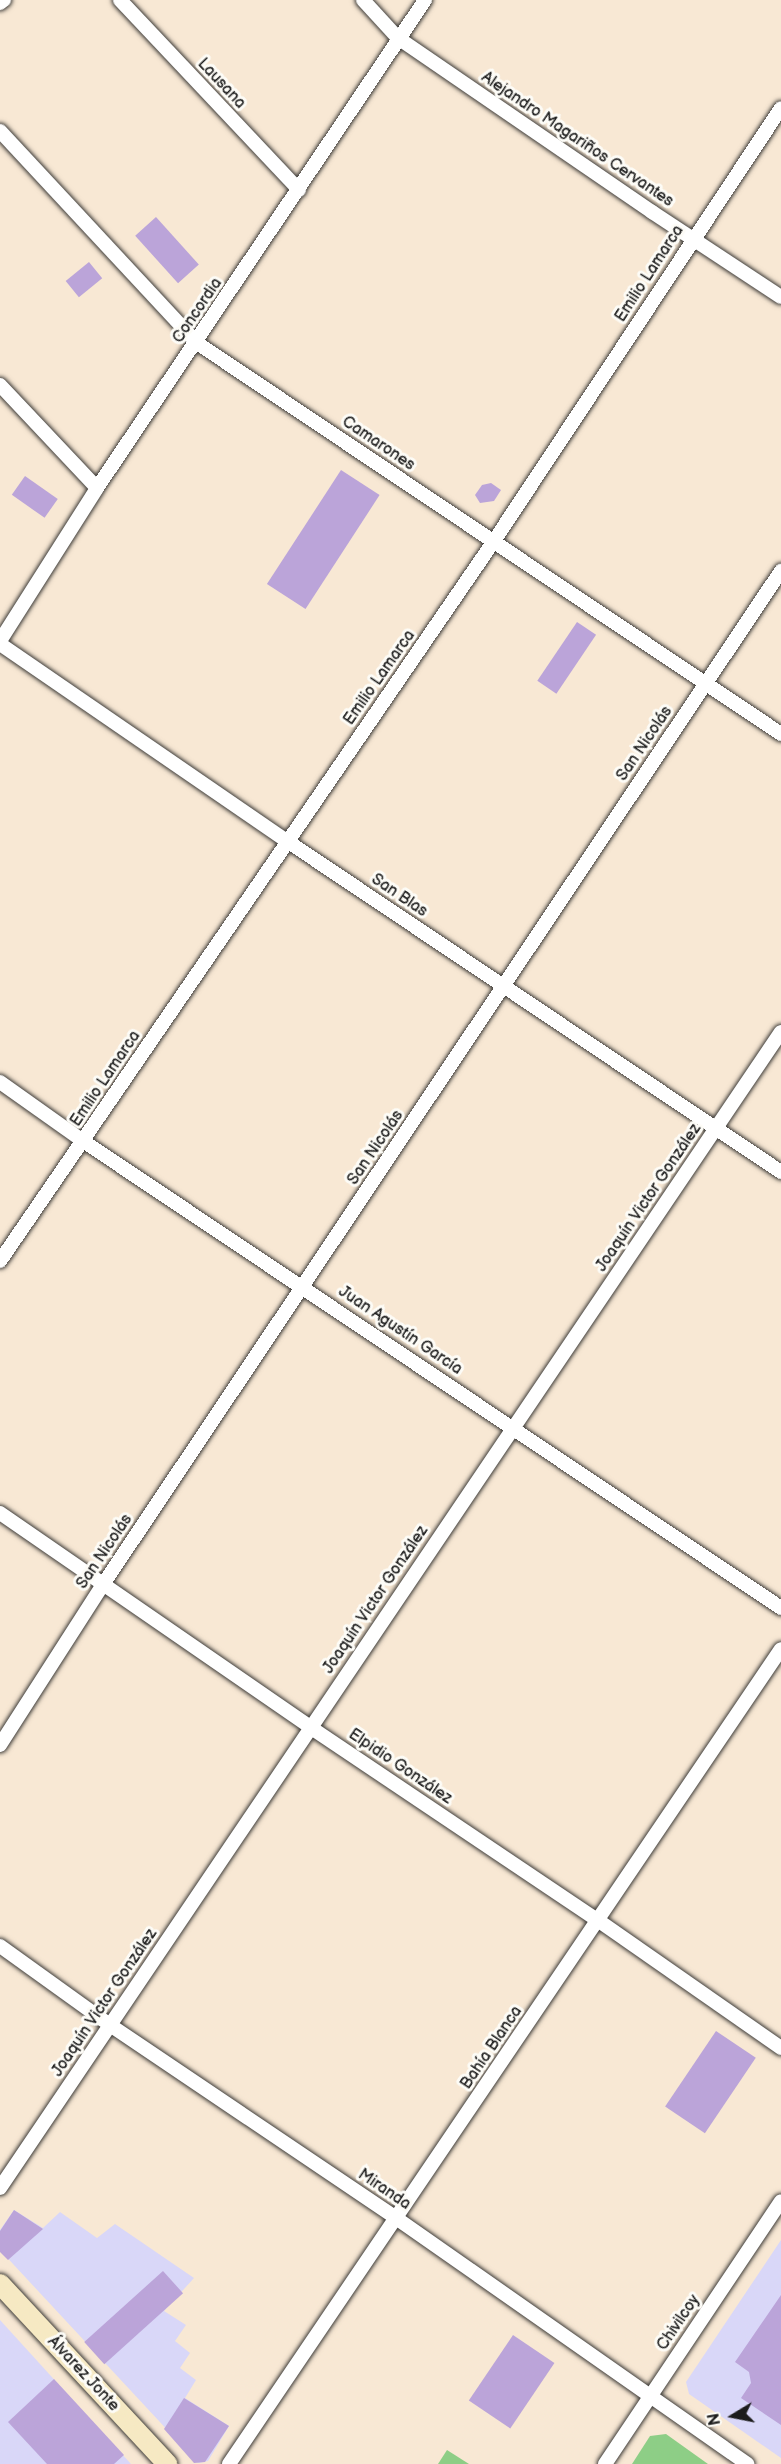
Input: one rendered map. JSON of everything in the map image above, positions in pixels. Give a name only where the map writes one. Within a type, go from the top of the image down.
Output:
[{"type":"street","points":[[0,3],[4,0]]},
{"type":"street","name":"Lausana","points":[[120,0],[299,190]]},
{"type":"street","name":"Alejandro Magariños Cervantes","points":[[363,0],[398,38],[781,297]]},
{"type":"street","name":"Concordia","points":[[0,642],[97,488],[197,343],[425,0]]},
{"type":"street","name":"Emilio Lamarca","points":[[0,1261],[495,542],[692,238],[781,108]]},
{"type":"street","name":"Camarones","points":[[0,131],[197,343],[781,734]]},
{"type":"street","points":[[0,385],[97,488]]},
{"type":"street","name":"San Nicolás","points":[[0,1744],[104,1583],[781,571]]},
{"type":"street","name":"San Blas","points":[[0,642],[287,841],[781,1172]]},
{"type":"street","name":"Joaquín Victor González","points":[[0,2188],[781,1032]]},
{"type":"street","name":"Juan Agustín García","points":[[0,1082],[83,1141],[304,1286],[781,1608]]},
{"type":"street","name":"Elpidio González","points":[[0,1513],[310,1727],[599,1921],[781,2049]]},
{"type":"street","name":"Bahía Blanca","points":[[229,2464],[599,1921],[781,1649]]},
{"type":"street","name":"Miranda","points":[[0,1946],[110,2025],[396,2218],[747,2464]]},
{"type":"street","name":"Chivilcoy","points":[[605,2464],[781,2201]]},
{"type":"street","name":"Álvarez Jonte","points":[[0,2284],[167,2464]]},
{"type":"shaded area","points":[[14,2210],[43,2228],[60,2212],[97,2238],[115,2224],[194,2278],[164,2311],[186,2325],[175,2341],[190,2353],[180,2368],[196,2380],[185,2398],[229,2426],[208,2461],[198,2463],[0,2250],[0,2230]]},
{"type":"shaded area","points":[[781,2240],[781,2458],[689,2394],[686,2382]]},
{"type":"shaded area","points":[[0,2320],[131,2464],[0,2464]]},
{"type":"green space","points":[[666,2434],[708,2464],[632,2464],[650,2436]]},
{"type":"green space","points":[[447,2450],[469,2464],[438,2464]]},
{"type":"building","points":[[156,217],[199,265],[178,283],[135,236]]},
{"type":"building","points":[[89,262],[102,278],[79,297],[66,281]]},
{"type":"building","points":[[341,470],[380,495],[306,609],[267,584]]},
{"type":"building","points":[[25,476],[58,499],[45,518],[12,495]]},
{"type":"building","points":[[491,483],[501,490],[494,501],[480,503],[475,495],[482,485]]},
{"type":"building","points":[[577,622],[596,635],[556,694],[537,681]]},
{"type":"building","points":[[716,2031],[756,2058],[705,2133],[665,2106]]},
{"type":"building","points":[[14,2210],[43,2229],[8,2260],[0,2252],[0,2231]]},
{"type":"building","points":[[163,2271],[183,2293],[104,2364],[84,2342]]},
{"type":"building","points":[[781,2295],[781,2425],[741,2398],[751,2383],[749,2372],[735,2362]]},
{"type":"building","points":[[513,2335],[554,2363],[510,2428],[469,2400]]},
{"type":"building","points":[[54,2379],[124,2455],[114,2464],[47,2464],[8,2422]]},
{"type":"building","points":[[184,2398],[229,2426],[205,2462],[194,2463],[164,2429]]}]
